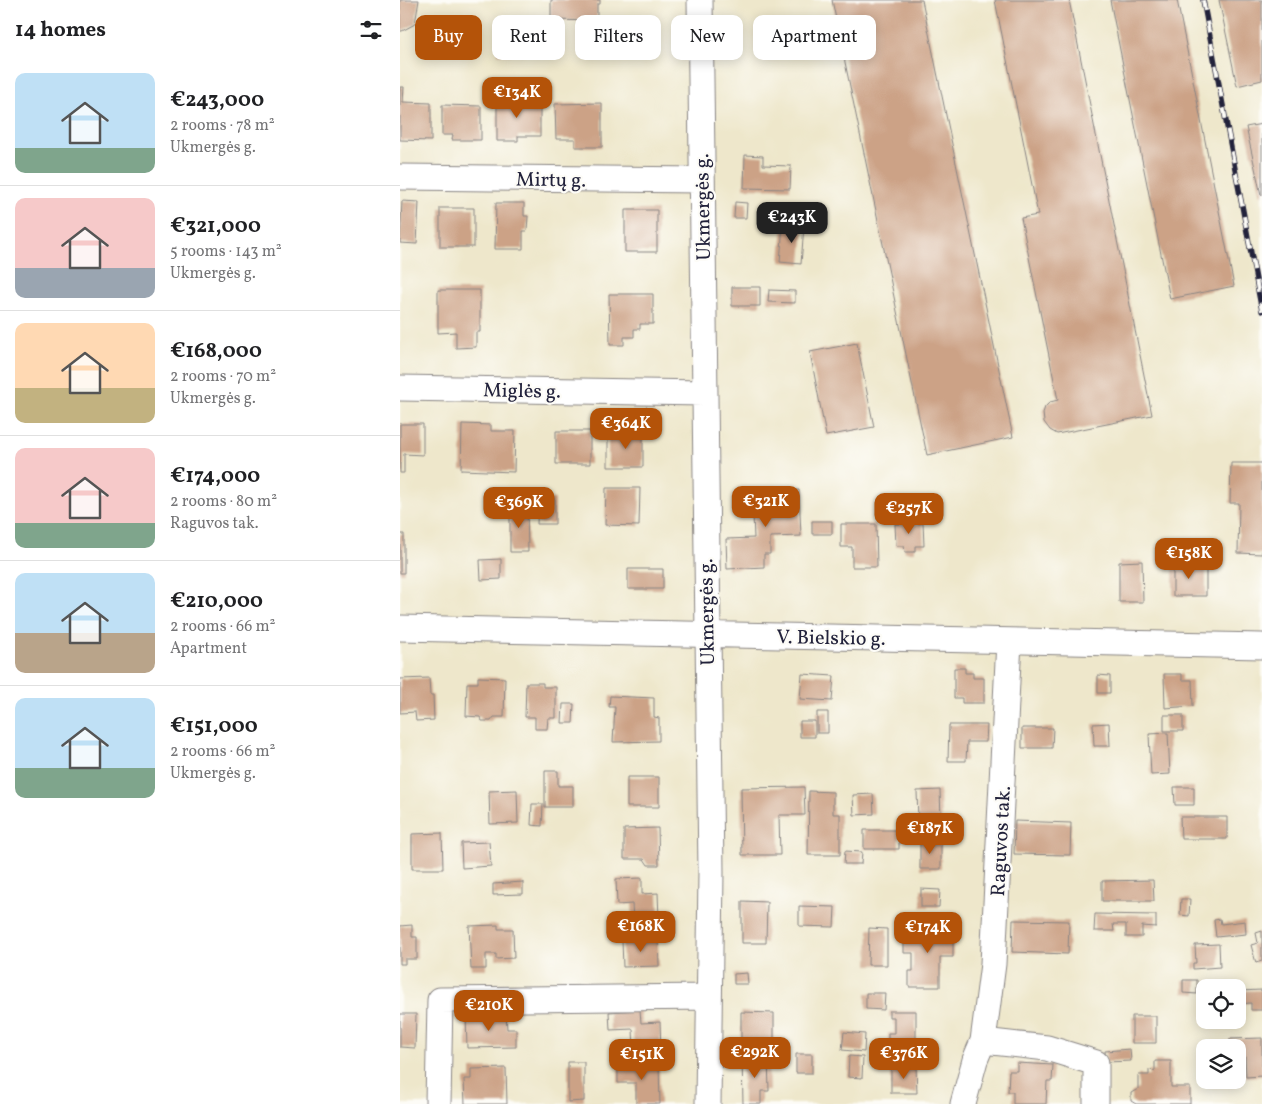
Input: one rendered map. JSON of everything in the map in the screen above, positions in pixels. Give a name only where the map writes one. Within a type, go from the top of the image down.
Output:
[{"type":"street","name":"Ukmergės g.","points":[[700,0],[706,635],[711,872],[708,1104]]},
{"type":"street","name":"Mirtų g.","points":[[400,177],[701,180]]},
{"type":"street","name":"Miglės g.","points":[[400,388],[704,393]]},
{"type":"street","name":"V. Bielskio g.","points":[[400,628],[1262,646]]},
{"type":"street","name":"Raguvos tak.","points":[[963,1104],[983,1041],[993,964],[1009,641]]},
{"type":"street","points":[[438,1104],[440,1000],[708,997]]},
{"type":"street","points":[[983,1041],[1047,1048],[1096,1063],[1096,1104]]},
{"type":"building","points":[[400,0],[419,0],[415,24],[400,31]]},
{"type":"building","points":[[551,0],[600,0],[600,4],[597,4],[597,15],[575,15],[575,21],[565,20],[565,15],[551,15]]},
{"type":"building","points":[[832,0],[922,0],[1013,437],[927,455],[845,60],[876,60],[876,15],[835,15]]},
{"type":"building","points":[[995,0],[1069,0],[1152,415],[1057,434],[1050,430],[1044,422],[1043,413],[1045,407],[1050,402],[1058,400],[1021,218],[1038,215]]},
{"type":"building","points":[[1110,0],[1177,0],[1234,286],[1170,299]]},
{"type":"building","points":[[1219,0],[1262,0],[1262,80],[1237,86]]},
{"type":"building","points":[[400,87],[404,87],[403,102],[431,103],[431,141],[400,140]]},
{"type":"building","points":[[497,93],[511,93],[511,103],[540,103],[540,136],[518,136],[518,141],[497,141]]},
{"type":"building","points":[[602,103],[602,147],[575,147],[575,139],[556,139],[555,104]]},
{"type":"building","points":[[442,105],[481,106],[481,140],[452,140],[453,135],[442,135]]},
{"type":"building","points":[[1262,124],[1262,195],[1261,195],[1246,127]]},
{"type":"building","points":[[745,155],[763,156],[763,165],[791,166],[790,189],[744,188]]},
{"type":"building","points":[[402,201],[419,202],[417,244],[400,243]]},
{"type":"building","points":[[735,202],[747,203],[746,218],[734,218]]},
{"type":"building","points":[[496,203],[524,203],[524,216],[528,216],[527,231],[523,231],[523,249],[495,249]]},
{"type":"building","points":[[440,208],[474,208],[474,247],[440,247]]},
{"type":"building","points":[[625,210],[657,210],[657,252],[625,252]]},
{"type":"building","points":[[783,225],[804,226],[801,264],[780,262]]},
{"type":"building","points":[[732,287],[760,287],[760,306],[732,306]]},
{"type":"building","points":[[438,290],[480,290],[480,332],[476,332],[476,347],[456,348],[456,332],[438,333]]},
{"type":"building","points":[[769,290],[795,291],[795,303],[768,302]]},
{"type":"building","points":[[609,294],[653,294],[653,324],[640,324],[640,329],[634,329],[634,337],[624,337],[624,345],[610,345]]},
{"type":"building","points":[[857,343],[874,427],[826,436],[810,352]]},
{"type":"building","points":[[400,424],[423,424],[423,455],[404,454],[404,473],[400,473]]},
{"type":"building","points":[[462,424],[491,425],[491,431],[515,431],[514,472],[461,470]]},
{"type":"building","points":[[556,431],[590,431],[590,464],[556,464]]},
{"type":"building","points":[[643,432],[643,467],[608,467],[608,433]]},
{"type":"building","points":[[1231,463],[1262,463],[1262,554],[1238,553],[1239,503],[1230,503]]},
{"type":"building","points":[[606,488],[640,488],[639,526],[605,525]]},
{"type":"building","points":[[799,490],[801,536],[770,537],[770,554],[764,554],[764,567],[727,569],[726,539],[754,538],[752,492]]},
{"type":"building","points":[[538,498],[555,499],[555,524],[537,524]]},
{"type":"building","points":[[510,506],[527,506],[528,552],[510,552]]},
{"type":"building","points":[[913,518],[913,524],[923,523],[924,546],[915,546],[915,552],[905,552],[904,546],[896,546],[895,524],[901,524],[900,519]]},
{"type":"building","points":[[812,521],[832,521],[832,534],[812,534]]},
{"type":"building","points":[[841,524],[876,524],[877,567],[852,567],[852,547],[841,547]]},
{"type":"building","points":[[400,534],[404,534],[404,573],[400,573]]},
{"type":"building","points":[[501,559],[501,579],[481,580],[480,560]]},
{"type":"building","points":[[1142,561],[1143,602],[1119,602],[1119,562]]},
{"type":"building","points":[[1173,565],[1206,565],[1206,596],[1173,596]]},
{"type":"building","points":[[628,569],[663,569],[663,589],[628,589]]},
{"type":"building","points":[[954,668],[965,668],[965,673],[973,673],[973,678],[984,678],[984,703],[962,703],[962,698],[954,698]]},
{"type":"building","points":[[802,674],[834,676],[832,701],[800,699]]},
{"type":"building","points":[[1164,674],[1182,674],[1182,680],[1192,680],[1193,706],[1165,708]]},
{"type":"building","points":[[1098,675],[1110,676],[1110,693],[1098,693]]},
{"type":"building","points":[[478,677],[505,678],[504,717],[494,717],[491,721],[482,721],[480,717],[466,716],[467,683],[478,683]]},
{"type":"building","points":[[429,678],[430,695],[433,695],[434,720],[416,721],[415,712],[400,713],[400,679]]},
{"type":"building","points":[[526,683],[543,683],[543,687],[556,687],[556,718],[548,718],[547,729],[535,729],[535,717],[525,717]]},
{"type":"building","points":[[610,696],[654,698],[654,717],[659,718],[659,741],[613,742],[615,707],[609,707]]},
{"type":"building","points":[[563,704],[574,704],[573,723],[562,723]]},
{"type":"building","points":[[817,712],[828,712],[828,733],[817,733]]},
{"type":"building","points":[[1164,715],[1183,715],[1183,731],[1164,731]]},
{"type":"building","points":[[800,721],[815,721],[815,737],[800,737]]},
{"type":"building","points":[[1109,723],[1110,746],[1094,746],[1093,724]]},
{"type":"building","points":[[949,725],[987,725],[986,742],[967,742],[966,761],[948,761]]},
{"type":"building","points":[[1022,728],[1053,728],[1052,748],[1022,748]]},
{"type":"building","points":[[1168,733],[1170,774],[1151,775],[1149,734]]},
{"type":"building","points":[[545,771],[558,771],[558,786],[573,786],[573,807],[545,807]]},
{"type":"building","points":[[627,777],[659,777],[659,807],[627,807]]},
{"type":"building","points":[[804,787],[805,815],[779,815],[780,855],[742,855],[741,788]]},
{"type":"building","points":[[1174,787],[1194,787],[1194,805],[1175,805]]},
{"type":"building","points":[[517,790],[518,823],[490,824],[489,791]]},
{"type":"building","points":[[940,790],[941,820],[918,820],[917,791]]},
{"type":"building","points":[[809,791],[833,792],[833,814],[840,814],[840,855],[808,855]]},
{"type":"building","points":[[873,794],[874,814],[854,815],[853,795]]},
{"type":"building","points":[[532,804],[543,804],[542,826],[531,825]]},
{"type":"building","points":[[1180,817],[1227,817],[1227,839],[1181,839]]},
{"type":"building","points":[[1015,821],[1071,823],[1070,855],[1014,854]]},
{"type":"building","points":[[658,828],[659,865],[648,865],[644,859],[624,859],[624,829]]},
{"type":"building","points":[[864,830],[899,830],[899,849],[864,849]]},
{"type":"building","points":[[442,833],[443,869],[412,869],[412,834]]},
{"type":"building","points":[[920,841],[941,841],[941,869],[920,869]]},
{"type":"building","points":[[489,842],[491,866],[462,868],[461,843]]},
{"type":"building","points":[[845,851],[862,852],[861,864],[844,864]]},
{"type":"building","points":[[642,878],[642,894],[658,893],[659,919],[633,920],[632,904],[617,905],[616,879]]},
{"type":"building","points":[[1153,880],[1154,901],[1102,901],[1102,881]]},
{"type":"building","points":[[523,882],[523,894],[493,895],[493,884]]},
{"type":"building","points":[[921,889],[940,890],[939,907],[921,907]]},
{"type":"building","points":[[1181,899],[1190,899],[1189,916],[1180,915]]},
{"type":"building","points":[[742,901],[767,902],[766,943],[742,943]]},
{"type":"building","points":[[799,906],[835,907],[834,927],[799,926]]},
{"type":"building","points":[[1095,914],[1156,915],[1156,927],[1142,926],[1142,937],[1126,937],[1126,924],[1113,924],[1114,931],[1094,931]]},
{"type":"building","points":[[1220,919],[1221,924],[1245,921],[1246,934],[1216,937],[1214,920]]},
{"type":"building","points":[[1013,920],[1069,921],[1068,954],[1012,952]]},
{"type":"building","points":[[911,923],[939,923],[939,933],[953,933],[953,957],[940,957],[940,987],[909,987],[909,971],[913,971],[913,953],[904,953],[904,940],[911,940]]},
{"type":"building","points":[[412,925],[412,937],[417,937],[417,959],[405,959],[405,964],[400,964],[400,926]]},
{"type":"building","points":[[498,925],[498,929],[513,929],[514,958],[496,959],[496,954],[486,954],[486,969],[471,969],[469,926]]},
{"type":"building","points":[[869,928],[887,929],[887,965],[868,965]]},
{"type":"building","points":[[1262,931],[1262,961],[1256,963],[1251,945],[1258,943],[1256,933]]},
{"type":"building","points":[[658,939],[659,966],[623,967],[622,941]]},
{"type":"building","points":[[1219,944],[1220,967],[1193,969],[1193,963],[1196,963],[1195,945]]},
{"type":"building","points":[[747,973],[748,984],[734,984],[734,974]]},
{"type":"building","points":[[1183,980],[1196,980],[1196,994],[1183,993]]},
{"type":"building","points":[[1262,990],[1262,1010],[1251,1010],[1251,1003],[1246,1003],[1246,991]]},
{"type":"building","points":[[866,993],[885,993],[884,1010],[866,1009]]},
{"type":"building","points":[[640,1010],[641,1023],[660,1022],[661,1050],[634,1051],[633,1029],[610,1030],[609,1012]]},
{"type":"building","points":[[889,1011],[916,1011],[916,1044],[888,1044],[888,1033],[894,1033],[894,1017],[889,1017]]},
{"type":"building","points":[[741,1012],[774,1013],[774,1042],[741,1042]]},
{"type":"building","points":[[400,1014],[416,1014],[415,1048],[400,1047]]},
{"type":"building","points":[[506,1014],[507,1029],[516,1029],[516,1047],[467,1048],[466,1015]]},
{"type":"building","points":[[1132,1016],[1156,1016],[1156,1043],[1132,1043]]},
{"type":"building","points":[[844,1032],[865,1034],[864,1052],[842,1050]]},
{"type":"building","points":[[1262,1038],[1262,1076],[1246,1077],[1246,1039],[1230,1039]]},
{"type":"building","points":[[1130,1049],[1131,1061],[1106,1062],[1105,1051]]},
{"type":"building","points":[[796,1054],[812,1054],[812,1073],[796,1073]]},
{"type":"building","points":[[849,1056],[863,1057],[862,1078],[848,1077]]},
{"type":"building","points":[[742,1057],[768,1057],[769,1091],[761,1091],[761,1104],[743,1104]]},
{"type":"building","points":[[1155,1061],[1171,1061],[1171,1087],[1190,1087],[1190,1104],[1136,1104],[1131,1101],[1131,1093],[1138,1089],[1138,1075],[1149,1075],[1149,1070],[1155,1071]]},
{"type":"building","points":[[568,1062],[584,1062],[584,1101],[568,1102]]},
{"type":"building","points":[[1017,1063],[1053,1065],[1052,1081],[1047,1081],[1046,1104],[1013,1104],[1013,1092],[1008,1092],[1009,1071],[1017,1071]]},
{"type":"building","points":[[618,1064],[659,1064],[660,1104],[636,1104],[636,1083],[618,1083]]},
{"type":"building","points":[[916,1067],[917,1093],[891,1093],[891,1068]]},
{"type":"building","points":[[506,1068],[507,1104],[465,1104],[464,1079],[471,1079],[471,1069]]},
{"type":"railway","points":[[1203,0],[1262,311]]}]
